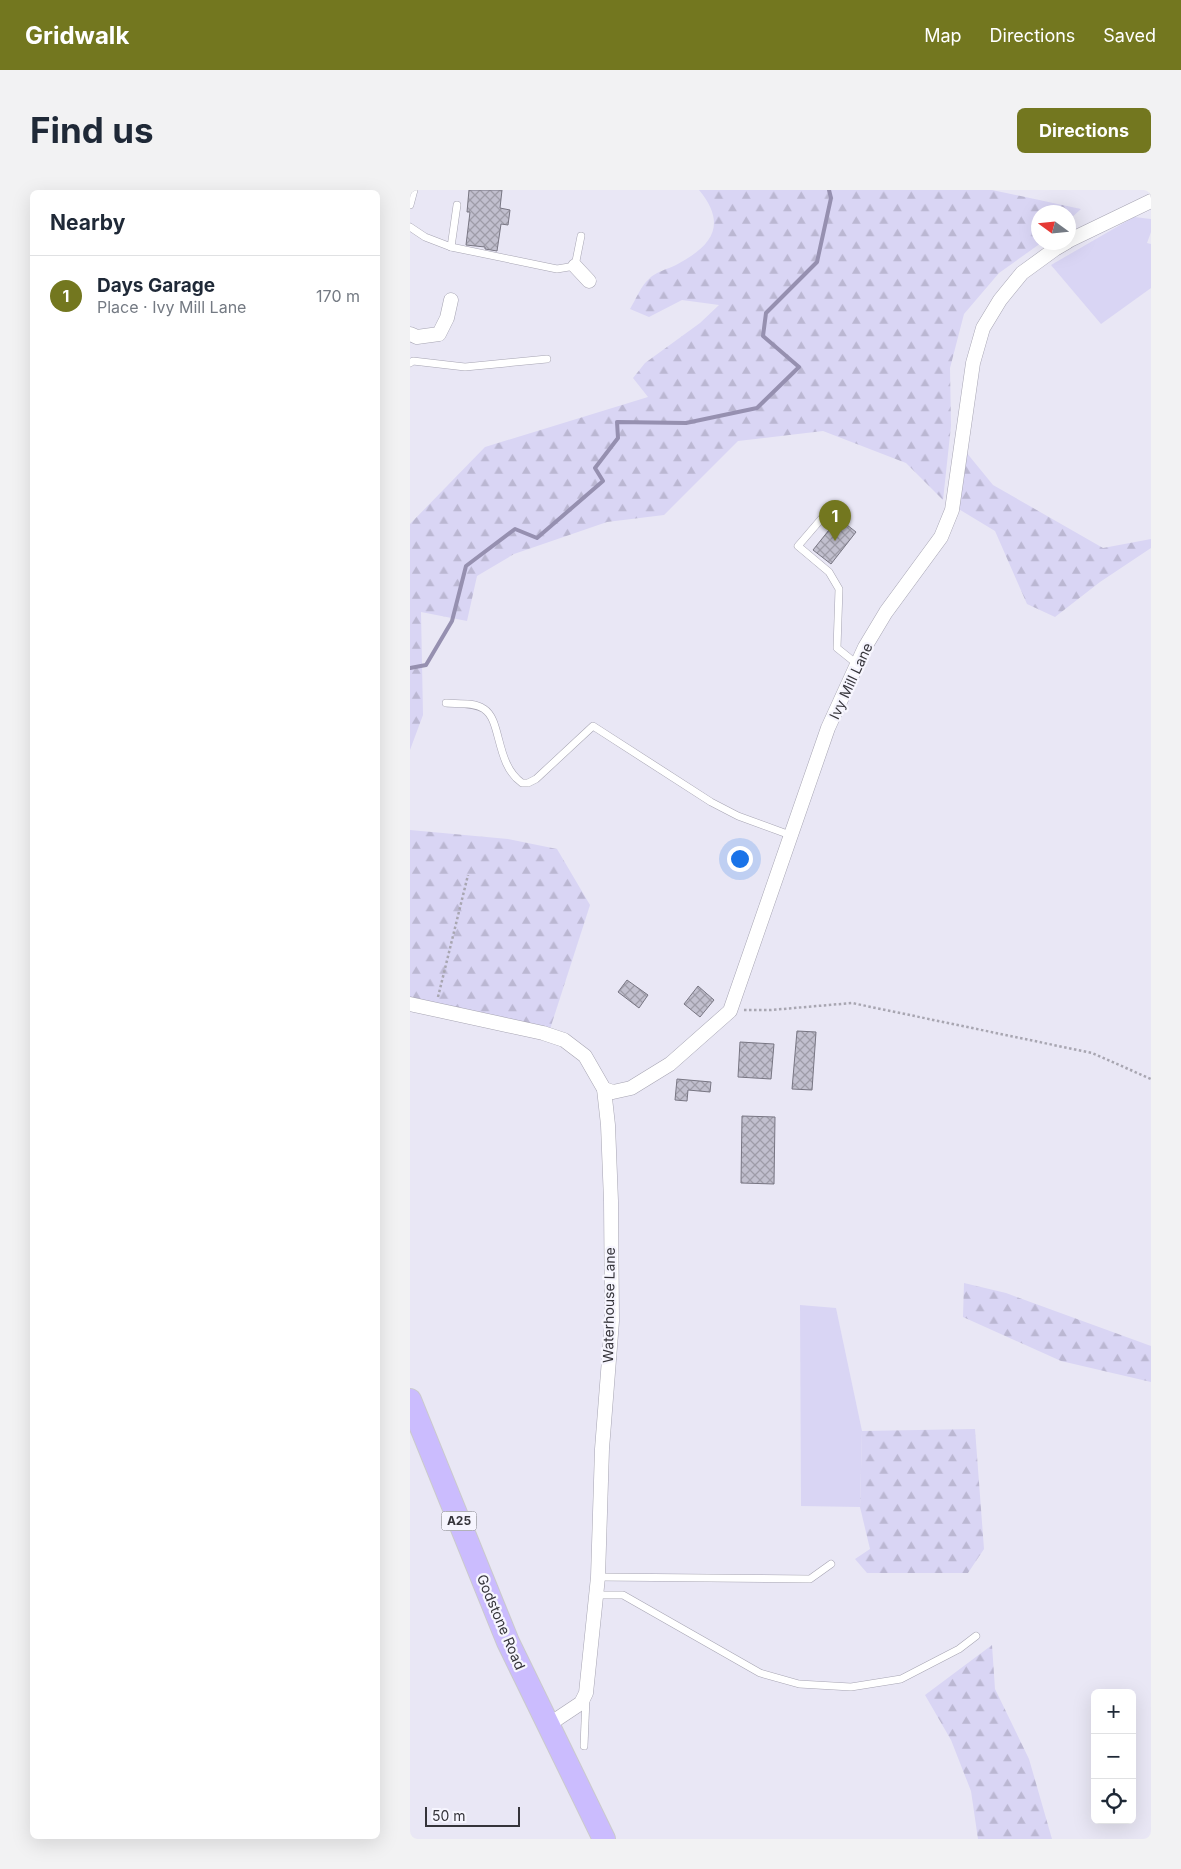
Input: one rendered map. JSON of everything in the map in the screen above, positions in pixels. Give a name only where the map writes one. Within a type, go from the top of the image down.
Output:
[{"type":"main road","name":"Godstone Road","points":[[410,1400],[508,1642],[604,1839]]},
{"type":"street","name":"Ivy Mill Lane","points":[[1076,238],[1151,201]]},
{"type":"street","name":"Ivy Mill Lane","points":[[604,1089],[613,1092],[631,1088],[670,1064],[730,1011],[828,728],[865,647],[886,612],[941,537],[952,510],[973,363],[982,328],[1000,300],[1022,273],[1054,250]]},
{"type":"street","points":[[575,266],[588,281]]},
{"type":"street","points":[[410,334],[417,336],[439,334],[447,318],[451,300]]},
{"type":"street","name":"Waterhouse Lane","points":[[410,1004],[543,1033],[564,1040],[585,1056],[604,1089],[608,1125],[612,1321],[602,1449],[598,1577],[586,1693]]},
{"type":"street","points":[[548,1725],[581,1703],[586,1693]]},
{"type":"lane","points":[[410,205],[414,190]]},
{"type":"lane","points":[[451,247],[457,205]]},
{"type":"lane","points":[[410,227],[425,237],[451,247],[557,269],[575,266],[581,236]]},
{"type":"lane","points":[[410,363],[413,361],[465,367],[547,359]]},
{"type":"lane","points":[[822,518],[798,546],[829,572],[839,589],[837,648],[858,664]]},
{"type":"lane","points":[[446,703],[467,704],[484,709],[493,722],[503,759],[509,770],[522,783],[528,783],[536,779],[593,726],[711,802],[738,816],[790,836]]},
{"type":"lane","points":[[598,1577],[810,1580],[831,1564]]},
{"type":"lane","points":[[596,1595],[623,1595],[760,1673],[799,1684],[851,1687],[902,1679],[959,1649],[976,1636]]},
{"type":"lane","points":[[584,1746],[586,1693]]},
{"type":"path","points":[[434,1010],[441,989],[468,875]]},
{"type":"path","points":[[730,1011],[772,1010],[852,1003],[1092,1053],[1151,1079]]},
{"type":"green space","points":[[699,190],[992,190],[1062,205],[1031,205],[1031,250],[999,273],[964,314],[950,368],[951,426],[943,500],[906,463],[823,431],[738,441],[664,515],[607,522],[514,554],[477,576],[467,621],[421,612],[423,715],[410,750],[410,524],[485,447],[648,397],[633,378],[645,363],[700,323],[719,305],[682,300],[649,317],[630,309],[646,281],[689,258],[707,242],[712,234],[714,224],[713,214],[708,202]]},
{"type":"green space","points":[[1134,217],[1151,219],[1151,232],[1147,243],[1151,244],[1151,288],[1101,324],[1051,265]]},
{"type":"green space","points":[[966,452],[993,485],[1103,548],[1151,539],[1151,548],[1100,582],[1055,617],[1027,604],[995,531],[957,508]]},
{"type":"green space","points":[[410,830],[508,839],[557,849],[590,905],[550,1029],[410,998]]},
{"type":"green space","points":[[964,1283],[1006,1293],[1151,1346],[1151,1382],[1061,1361],[963,1317]]},
{"type":"green space","points":[[800,1305],[836,1308],[862,1431],[860,1507],[801,1506]]},
{"type":"green space","points":[[975,1429],[984,1549],[968,1573],[867,1573],[855,1559],[870,1549],[860,1507],[862,1431]]},
{"type":"green space","points":[[992,1645],[995,1689],[1029,1759],[1052,1839],[978,1839],[971,1791],[951,1740],[925,1695]]},
{"type":"building","points":[[469,190],[502,190],[500,208],[510,210],[508,225],[501,224],[497,251],[485,249],[485,247],[466,245],[470,212],[467,212]]},
{"type":"building","points":[[842,521],[856,532],[831,564],[813,550],[833,525],[836,527]]},
{"type":"building","points":[[627,980],[648,995],[639,1008],[618,992]]},
{"type":"building","points":[[698,986],[714,1000],[700,1017],[684,1004]]},
{"type":"building","points":[[797,1031],[816,1032],[812,1090],[792,1089]]},
{"type":"building","points":[[740,1042],[774,1044],[771,1079],[738,1077]]},
{"type":"building","points":[[677,1079],[711,1082],[710,1092],[688,1090],[687,1101],[675,1100]]},
{"type":"building","points":[[742,1116],[775,1117],[774,1184],[741,1183]]},
{"type":"waterway","points":[[410,668],[426,665],[452,621],[466,566],[515,529],[537,538],[603,481],[595,468],[618,438],[617,422],[686,423],[757,408],[799,367],[763,336],[766,313],[817,262],[831,198],[829,190]]},
{"type":"place","name":"Days Garage","points":[[835,541]]}]
